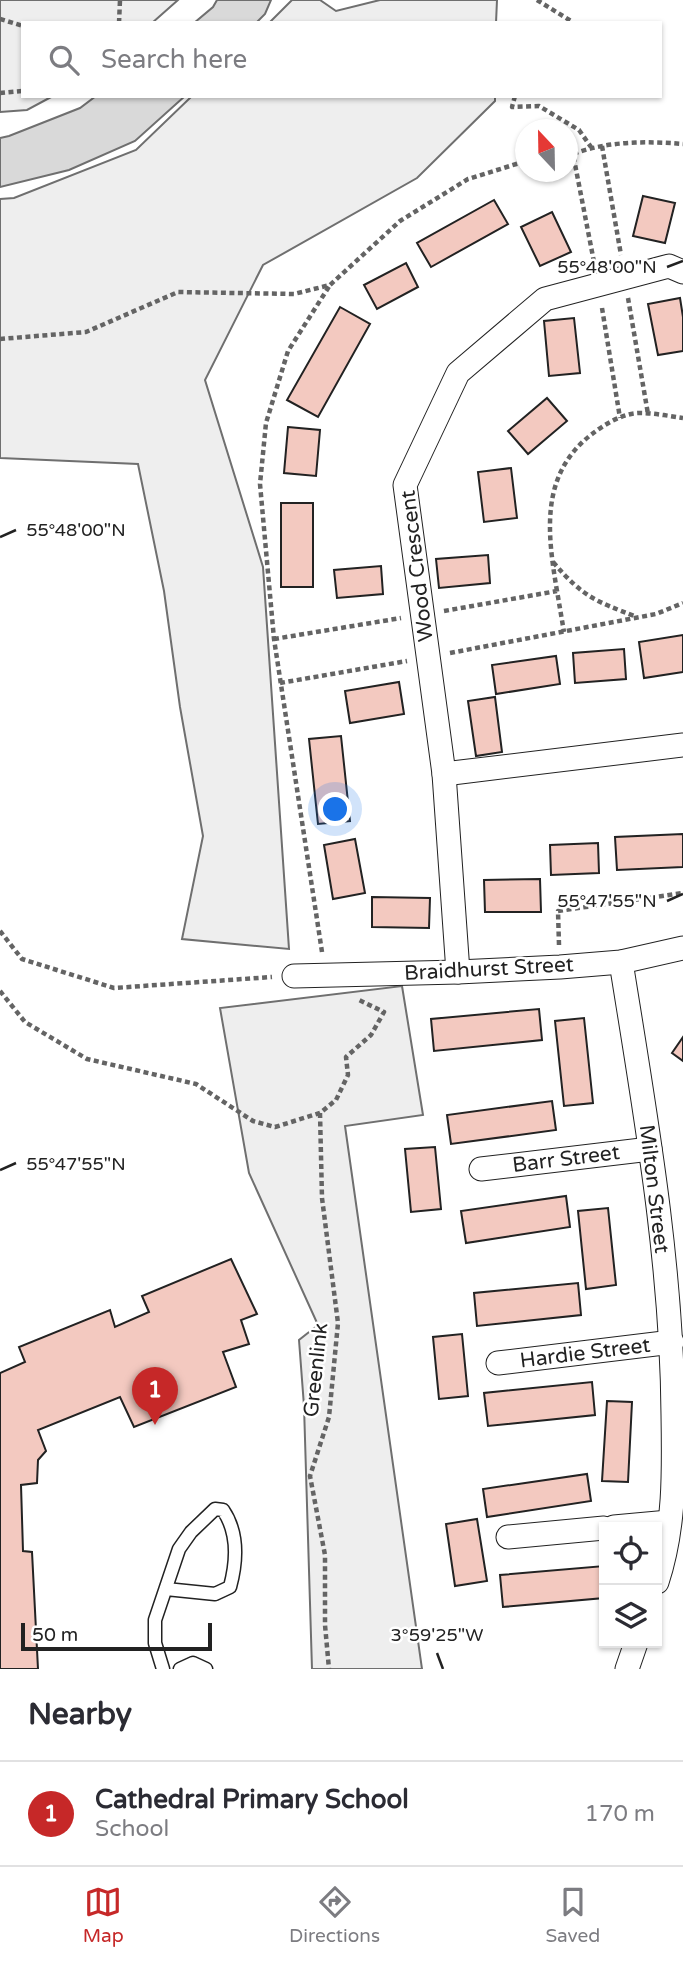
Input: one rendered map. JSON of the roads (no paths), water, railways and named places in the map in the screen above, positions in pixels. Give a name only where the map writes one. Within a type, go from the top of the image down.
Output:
[{"type":"street","name":"Wood Crescent","points":[[458,972],[444,774],[405,485],[458,373],[545,299],[669,266],[683,272]]},
{"type":"street","points":[[444,774],[683,745]]},
{"type":"street","name":"Braidhurst Street","points":[[294,976],[560,967],[621,962],[683,948]]},
{"type":"street","name":"Milton Street","points":[[621,962],[650,1149],[673,1342],[679,1493],[669,1522],[662,1557]]},
{"type":"street","name":"Barr Street","points":[[481,1169],[650,1149]]},
{"type":"street","name":"Hardie Street","points":[[498,1363],[673,1342]]},
{"type":"street","points":[[662,1523],[669,1522]]},
{"type":"street","points":[[508,1537],[599,1528]]},
{"type":"street","points":[[627,1669],[634,1648]]},
{"type":"lane","points":[[163,1669],[155,1643],[155,1620],[179,1549],[191,1532],[215,1509],[223,1510],[232,1523],[235,1550],[230,1587],[215,1594],[166,1589]]},
{"type":"lane","points":[[180,1669],[193,1663],[206,1669]]},
{"type":"place","name":"Cathedral Primary School","points":[[155,1425]]}]
